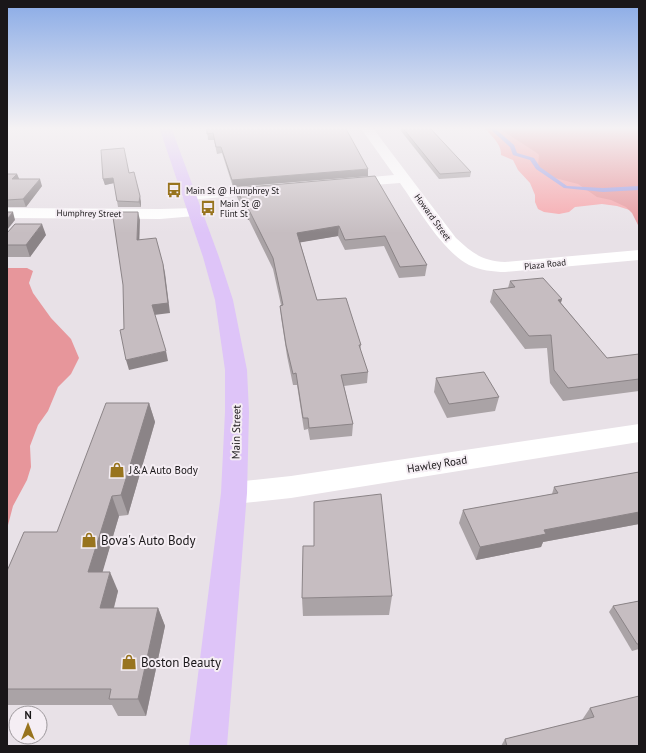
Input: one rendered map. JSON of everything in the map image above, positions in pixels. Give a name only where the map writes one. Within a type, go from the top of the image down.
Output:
[{"type":"main road","name":"Main Street","points":[[177,162],[224,300],[234,356],[237,412],[234,493],[208,746]]},
{"type":"street","name":"Howard Street","points":[[393,162],[457,249]]},
{"type":"street","points":[[334,184],[405,178]]},
{"type":"street","name":"Humphrey Street","points":[[7,212],[160,214],[192,204],[279,189]]},
{"type":"street","name":"Plaza Road","points":[[457,249],[470,260],[495,267],[514,267],[639,255]]},
{"type":"street","name":"Hawley Road","points":[[234,493],[291,487],[639,433]]},
{"type":"shaded area","points":[[514,162],[639,162],[639,213],[617,206],[602,204],[575,207],[569,212],[559,214],[544,212],[538,209],[535,202],[535,195],[530,183],[518,170]]},
{"type":"shaded area","points":[[538,162],[639,162],[639,227],[632,213],[626,207],[611,200],[597,197],[578,184],[555,178],[538,167]]},
{"type":"shaded area","points":[[7,268],[27,268],[33,271],[29,283],[33,293],[51,318],[71,339],[79,358],[71,374],[58,387],[48,411],[38,425],[30,446],[31,467],[27,480],[13,506],[7,529]]},
{"type":"building","points":[[102,162],[127,162],[129,173],[134,172],[140,196],[139,202],[117,201],[113,178],[103,179]]},
{"type":"building","points":[[226,162],[364,162],[368,169],[232,180]]},
{"type":"building","points":[[430,162],[462,162],[471,172],[440,174]]},
{"type":"building","points":[[7,174],[17,174],[12,179],[40,179],[23,199],[7,200]]},
{"type":"building","points":[[375,176],[427,265],[400,267],[385,236],[345,240],[339,226],[297,233],[317,300],[346,298],[368,372],[341,375],[353,424],[309,428],[308,418],[303,418],[296,373],[293,374],[286,345],[280,306],[283,305],[273,258],[249,210],[247,210],[236,188]]},
{"type":"building","points":[[7,212],[13,212],[7,219]]},
{"type":"building","points":[[118,212],[138,212],[137,240],[156,238],[163,264],[168,303],[152,305],[166,351],[126,360],[120,330],[124,329],[123,285],[113,217],[119,216]]},
{"type":"building","points":[[15,224],[42,224],[26,245],[7,245],[7,233]]},
{"type":"building","points":[[543,278],[562,299],[558,300],[607,358],[639,354],[639,379],[568,388],[554,370],[551,335],[529,336],[493,290],[515,287],[510,281]]},
{"type":"building","points":[[484,372],[499,397],[449,404],[436,378]]},
{"type":"building","points":[[106,403],[149,403],[121,495],[112,496],[88,572],[110,572],[100,608],[158,608],[138,699],[109,699],[111,689],[7,689],[7,571],[24,532],[57,532]]},
{"type":"building","points":[[639,472],[639,512],[544,530],[546,534],[480,547],[463,510],[558,493],[554,487]]},
{"type":"building","points":[[381,494],[392,596],[302,598],[303,546],[314,546],[314,502]]},
{"type":"building","points":[[639,601],[639,644],[637,644],[613,606]]},
{"type":"building","points":[[639,696],[639,746],[507,746],[505,739],[594,717],[590,708]]},
{"type":"waterway","points":[[534,162],[538,168],[566,187],[603,190],[639,188]]},
{"type":"place","name":"Main St @ Humphrey St","points":[[174,190]]},
{"type":"place","name":"Main St @ Flint St","points":[[208,208]]},
{"type":"place","name":"J&A Auto Body","points":[[117,470]]},
{"type":"place","name":"Bova's Auto Body","points":[[89,540]]},
{"type":"place","name":"Boston Beauty","points":[[129,662]]}]
